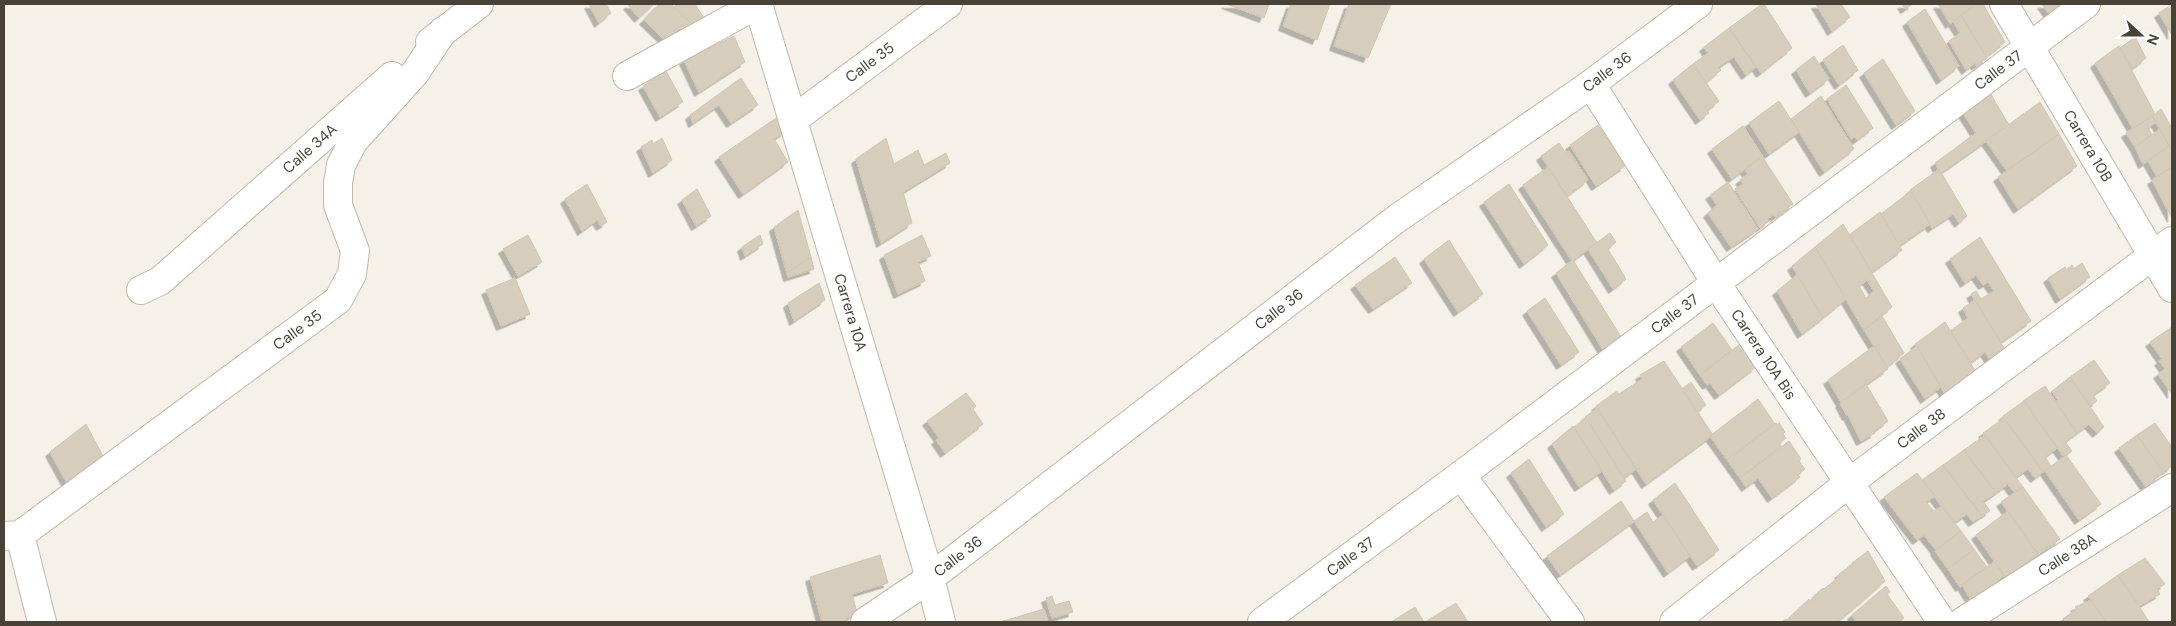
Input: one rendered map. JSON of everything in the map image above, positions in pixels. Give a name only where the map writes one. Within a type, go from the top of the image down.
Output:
[{"type":"street","name":"Calle 34A","points":[[141,290],[160,281],[443,31],[478,4]]},
{"type":"street","name":"Carrera 10A","points":[[758,4],[930,578],[941,622]]},
{"type":"street","points":[[626,76],[758,4]]},
{"type":"street","name":"Calle 35","points":[[793,120],[948,4]]},
{"type":"street","name":"Calle 36","points":[[864,622],[930,578],[1395,220],[1591,84],[1698,4]]},
{"type":"street","name":"Carrera 10B","points":[[2004,4],[2030,47],[2162,248],[2172,288]]},
{"type":"street","name":"Calle 37","points":[[1262,622],[1461,476],[2086,4]]},
{"type":"street","name":"Calle 35","points":[[12,536],[338,300],[352,274],[355,251],[338,204],[338,183],[341,165],[353,142],[415,73],[443,31]]},
{"type":"street","name":"Carrera 10A Bis","points":[[1591,84],[1716,283],[1942,622]]},
{"type":"street","name":"Calle 38","points":[[1674,622],[1850,482],[2162,248]]},
{"type":"street","points":[[1461,476],[1570,622]]},
{"type":"street","name":"Calle 38A","points":[[1962,622],[2172,488]]},
{"type":"street","points":[[12,536],[42,622]]},
{"type":"building","points":[[589,4],[606,4],[611,13],[599,23]]},
{"type":"building","points":[[629,4],[654,4],[639,18]]},
{"type":"building","points":[[659,4],[671,4],[695,26],[668,43],[644,20]]},
{"type":"building","points":[[677,4],[695,4],[704,18],[714,12],[717,17],[697,29],[674,7]]},
{"type":"building","points":[[1226,4],[1269,4],[1264,18]]},
{"type":"building","points":[[1291,4],[1330,4],[1317,40],[1283,26]]},
{"type":"building","points":[[1349,4],[1391,4],[1368,58],[1334,46]]},
{"type":"building","points":[[1764,4],[1792,48],[1761,73],[1729,28]]},
{"type":"building","points":[[1816,4],[1841,4],[1850,17],[1832,31]]},
{"type":"building","points":[[1902,4],[1913,4],[1905,9]]},
{"type":"building","points":[[1938,4],[1976,4],[1950,24]]},
{"type":"building","points":[[1976,4],[1983,4],[2005,42],[1986,57],[1961,15]]},
{"type":"building","points":[[2042,4],[2060,4],[2049,14]]},
{"type":"building","points":[[2168,7],[2169,9],[2172,7],[2172,35],[2159,13]]},
{"type":"building","points":[[1925,9],[1959,66],[1941,80],[1907,22]]},
{"type":"building","points":[[1961,15],[1987,58],[1976,66],[1975,63],[1966,70],[1949,41],[1960,33],[1953,22]]},
{"type":"building","points":[[1729,28],[1756,67],[1746,75],[1734,57],[1718,67],[1721,70],[1706,83],[1693,64],[1708,53],[1704,47]]},
{"type":"building","points":[[734,36],[745,62],[699,92],[684,60]]},
{"type":"building","points":[[2135,37],[2146,58],[2132,69],[2120,48]]},
{"type":"building","points":[[1843,45],[1858,70],[1839,85],[1823,60]]},
{"type":"building","points":[[2119,46],[2155,114],[2133,129],[2095,63]]},
{"type":"building","points":[[1814,56],[1829,79],[1810,93],[1796,70]]},
{"type":"building","points":[[1883,59],[1915,111],[1896,125],[1864,73]]},
{"type":"building","points":[[1693,64],[1719,101],[1700,120],[1673,80]]},
{"type":"building","points":[[666,71],[683,102],[660,117],[643,86]]},
{"type":"building","points":[[741,78],[758,105],[731,123],[719,105],[693,123],[690,115]]},
{"type":"building","points":[[1846,85],[1873,128],[1857,140],[1854,137],[1851,139],[1827,99]]},
{"type":"building","points":[[1990,93],[2009,125],[1941,173],[1935,163],[1976,133],[1963,113]]},
{"type":"building","points":[[1821,96],[1854,149],[1824,172],[1791,119]]},
{"type":"building","points":[[1779,101],[1799,132],[1769,154],[1749,123]]},
{"type":"building","points":[[2040,102],[2059,134],[2007,171],[1986,141]]},
{"type":"building","points":[[2161,109],[2172,128],[2172,151],[2152,116]]},
{"type":"building","points":[[779,116],[786,131],[774,139],[788,162],[743,194],[719,157]]},
{"type":"building","points":[[2152,116],[2156,122],[2148,128],[2152,135],[2135,147],[2126,133]]},
{"type":"building","points":[[1598,125],[1625,166],[1596,186],[1570,145]]},
{"type":"building","points":[[1743,126],[1762,156],[1732,179],[1712,149]]},
{"type":"building","points":[[2160,129],[2169,146],[2143,164],[2135,147]]},
{"type":"building","points":[[2059,134],[2077,166],[2018,209],[1998,177]]},
{"type":"building","points":[[662,138],[672,160],[653,173],[641,147],[652,140],[653,144]]},
{"type":"building","points":[[886,138],[894,164],[918,150],[924,165],[946,153],[950,163],[903,192],[912,223],[881,243],[856,159]]},
{"type":"building","points":[[1559,143],[1566,153],[1569,151],[1588,180],[1567,196],[1541,156]]},
{"type":"building","points":[[2169,146],[2172,151],[2172,167],[2157,177],[2148,161]]},
{"type":"building","points":[[1762,156],[1793,204],[1775,217],[1773,215],[1767,219],[1769,221],[1760,228],[1735,189],[1743,184],[1740,180],[1748,174],[1745,170]]},
{"type":"building","points":[[1548,167],[1597,243],[1572,261],[1523,185]]},
{"type":"building","points":[[2172,167],[2172,218],[2152,180]]},
{"type":"building","points":[[1939,169],[1967,216],[1959,223],[1953,214],[1932,228],[1910,190]]},
{"type":"building","points":[[1728,182],[1758,229],[1731,247],[1708,213],[1717,205],[1710,195]]},
{"type":"building","points":[[587,184],[607,222],[601,226],[597,220],[582,231],[565,199]]},
{"type":"building","points":[[1509,184],[1548,245],[1524,264],[1484,202]]},
{"type":"building","points":[[697,189],[711,216],[696,226],[682,200]]},
{"type":"building","points":[[1911,191],[1930,224],[1899,246],[1881,214]]},
{"type":"building","points":[[798,210],[811,257],[787,273],[774,227]]},
{"type":"building","points":[[1880,212],[1902,250],[1872,272],[1849,235]]},
{"type":"building","points":[[1843,224],[1892,307],[1864,330],[1815,247]],"holes":[[[1867,280],[1874,291],[1866,298],[1859,286]]]},
{"type":"building","points":[[1610,233],[1616,242],[1608,249],[1626,279],[1613,289],[1588,249]]},
{"type":"building","points":[[528,235],[542,262],[518,276],[503,249]]},
{"type":"building","points":[[760,235],[763,244],[745,256],[742,247]]},
{"type":"building","points":[[922,235],[931,256],[918,262],[925,281],[898,294],[884,255]]},
{"type":"building","points":[[1980,237],[2031,321],[2001,342],[1971,294],[1976,291],[1981,299],[1994,291],[1988,282],[1983,285],[1976,275],[1965,283],[1950,259]]},
{"type":"building","points":[[1449,240],[1483,294],[1458,312],[1424,259]]},
{"type":"building","points":[[1815,247],[1846,299],[1823,318],[1792,266]]},
{"type":"building","points":[[811,257],[814,269],[788,277],[787,273]]},
{"type":"building","points":[[1395,257],[1412,283],[1373,309],[1355,285]]},
{"type":"building","points":[[1573,260],[1623,340],[1605,353],[1556,273]]},
{"type":"building","points":[[2082,263],[2090,277],[2060,299],[2048,278],[2065,267],[2066,270],[2072,265],[2074,269]]},
{"type":"building","points":[[1797,275],[1823,318],[1802,334],[1777,291]]},
{"type":"building","points":[[515,278],[530,314],[501,326],[486,290]]},
{"type":"building","points":[[819,283],[825,300],[794,321],[788,303]]},
{"type":"building","points":[[1545,298],[1579,352],[1561,365],[1527,311]]},
{"type":"building","points":[[1975,300],[2005,350],[1991,361],[1985,352],[1970,363],[1950,331],[1968,318],[1963,308]]},
{"type":"building","points":[[1882,316],[1904,353],[1887,367],[1864,330]]},
{"type":"building","points":[[1945,322],[1976,372],[1945,394],[1915,344]]},
{"type":"building","points":[[1713,323],[1732,350],[1700,375],[1681,347]]},
{"type":"building","points":[[2172,327],[2172,394],[2158,374],[2165,369],[2159,361],[2162,359],[2150,342]]},
{"type":"building","points":[[1740,344],[1756,367],[1719,395],[1710,383],[1707,385],[1700,375]]},
{"type":"building","points":[[1874,346],[1888,369],[1841,402],[1828,380]]},
{"type":"building","points":[[1917,346],[1941,387],[1925,399],[1900,359]]},
{"type":"building","points":[[2094,360],[2110,383],[2093,395],[2097,401],[2090,406],[2070,377]]},
{"type":"building","points":[[1664,361],[1713,435],[1646,484],[1596,406],[1617,391],[1619,394],[1642,379],[1640,375]]},
{"type":"building","points":[[2070,377],[2104,427],[2097,433],[2089,424],[2077,433],[2055,401],[2058,400],[2052,391]]},
{"type":"building","points":[[1691,382],[1706,405],[1697,412],[1682,389]]},
{"type":"building","points":[[1866,384],[1888,421],[1874,431],[1875,433],[1861,441],[1840,403]]},
{"type":"building","points":[[2045,386],[2077,433],[2065,442],[2072,451],[2064,457],[2023,401]]},
{"type":"building","points":[[966,393],[976,406],[973,409],[983,424],[945,453],[936,440],[939,438],[927,421]]},
{"type":"building","points":[[1758,399],[1775,424],[1727,460],[1710,436]]},
{"type":"building","points":[[2024,401],[2057,448],[2045,457],[2051,466],[2043,472],[2003,416]]},
{"type":"building","points":[[1597,408],[1636,469],[1624,478],[1585,417]]},
{"type":"building","points":[[1586,418],[1626,481],[1614,490],[1574,427]]},
{"type":"building","points":[[2004,418],[2043,472],[2035,478],[2028,469],[2016,477],[1983,433]]},
{"type":"building","points":[[1776,423],[1778,425],[1779,423],[1785,432],[1783,434],[1786,438],[1780,443],[1777,440],[1782,447],[1740,478],[1727,460]]},
{"type":"building","points":[[2155,423],[2172,447],[2172,466],[2163,472],[2137,435]]},
{"type":"building","points":[[86,424],[104,458],[68,485],[50,452]]},
{"type":"building","points":[[1573,426],[1602,471],[1579,487],[1552,444]]},
{"type":"building","points":[[1985,435],[2023,487],[2014,492],[2008,484],[1996,493],[1964,450]]},
{"type":"building","points":[[2137,435],[2163,472],[2146,487],[2119,448]]},
{"type":"building","points":[[1789,441],[1805,469],[1798,475],[1800,477],[1772,498],[1758,478],[1746,487],[1740,478]]},
{"type":"building","points":[[1964,450],[1996,493],[1983,501],[1990,511],[1982,516],[1943,465]]},
{"type":"building","points":[[2066,455],[2101,504],[2079,520],[2045,471]]},
{"type":"building","points":[[1529,459],[1564,514],[1546,527],[1511,473]]},
{"type":"building","points":[[1943,465],[1982,516],[1973,522],[1967,514],[1954,523],[1922,480]]},
{"type":"building","points":[[1917,473],[1935,496],[1926,502],[1934,511],[1942,506],[1961,531],[1936,550],[1924,535],[1917,540],[1884,497]]},
{"type":"building","points":[[1675,483],[1719,550],[1697,566],[1653,500]]},
{"type":"building","points":[[2023,487],[2060,539],[2038,554],[2001,502]]},
{"type":"building","points":[[1621,501],[1634,521],[1560,575],[1547,556]]},
{"type":"building","points":[[2008,511],[2038,554],[2006,578],[1976,535]]},
{"type":"building","points":[[1647,512],[1653,522],[1663,515],[1690,556],[1668,573],[1634,521]]},
{"type":"building","points":[[1961,531],[1974,549],[1948,569],[1935,551]]},
{"type":"building","points":[[1974,549],[1987,567],[1960,587],[1948,569]]},
{"type":"building","points":[[1868,551],[1885,581],[1853,609],[1837,622],[1782,622],[1787,620],[1809,599],[1810,601],[1817,593],[1841,575],[1839,574]]},
{"type":"building","points":[[880,555],[888,583],[852,594],[857,612],[842,622],[822,622],[810,577]]},
{"type":"building","points":[[2145,558],[2165,584],[2157,589],[2160,594],[2139,606],[2118,575]]},
{"type":"building","points":[[1994,562],[2004,576],[1997,581],[1998,584],[1973,603],[1962,585]]},
{"type":"building","points":[[2118,575],[2149,622],[2106,622],[2088,596]]},
{"type":"building","points":[[1886,586],[1890,592],[1887,594],[1904,618],[1899,622],[1856,622],[1852,615]]},
{"type":"building","points":[[1052,596],[1055,605],[1069,601],[1073,612],[1052,618],[1046,598]]},
{"type":"building","points":[[2091,600],[2106,622],[2066,622],[2063,619],[2077,609],[2075,607]]},
{"type":"building","points":[[1456,603],[1468,622],[1425,622]]},
{"type":"building","points":[[1415,607],[1424,622],[1391,622]]},
{"type":"building","points":[[1044,609],[1048,622],[1000,622]]}]
